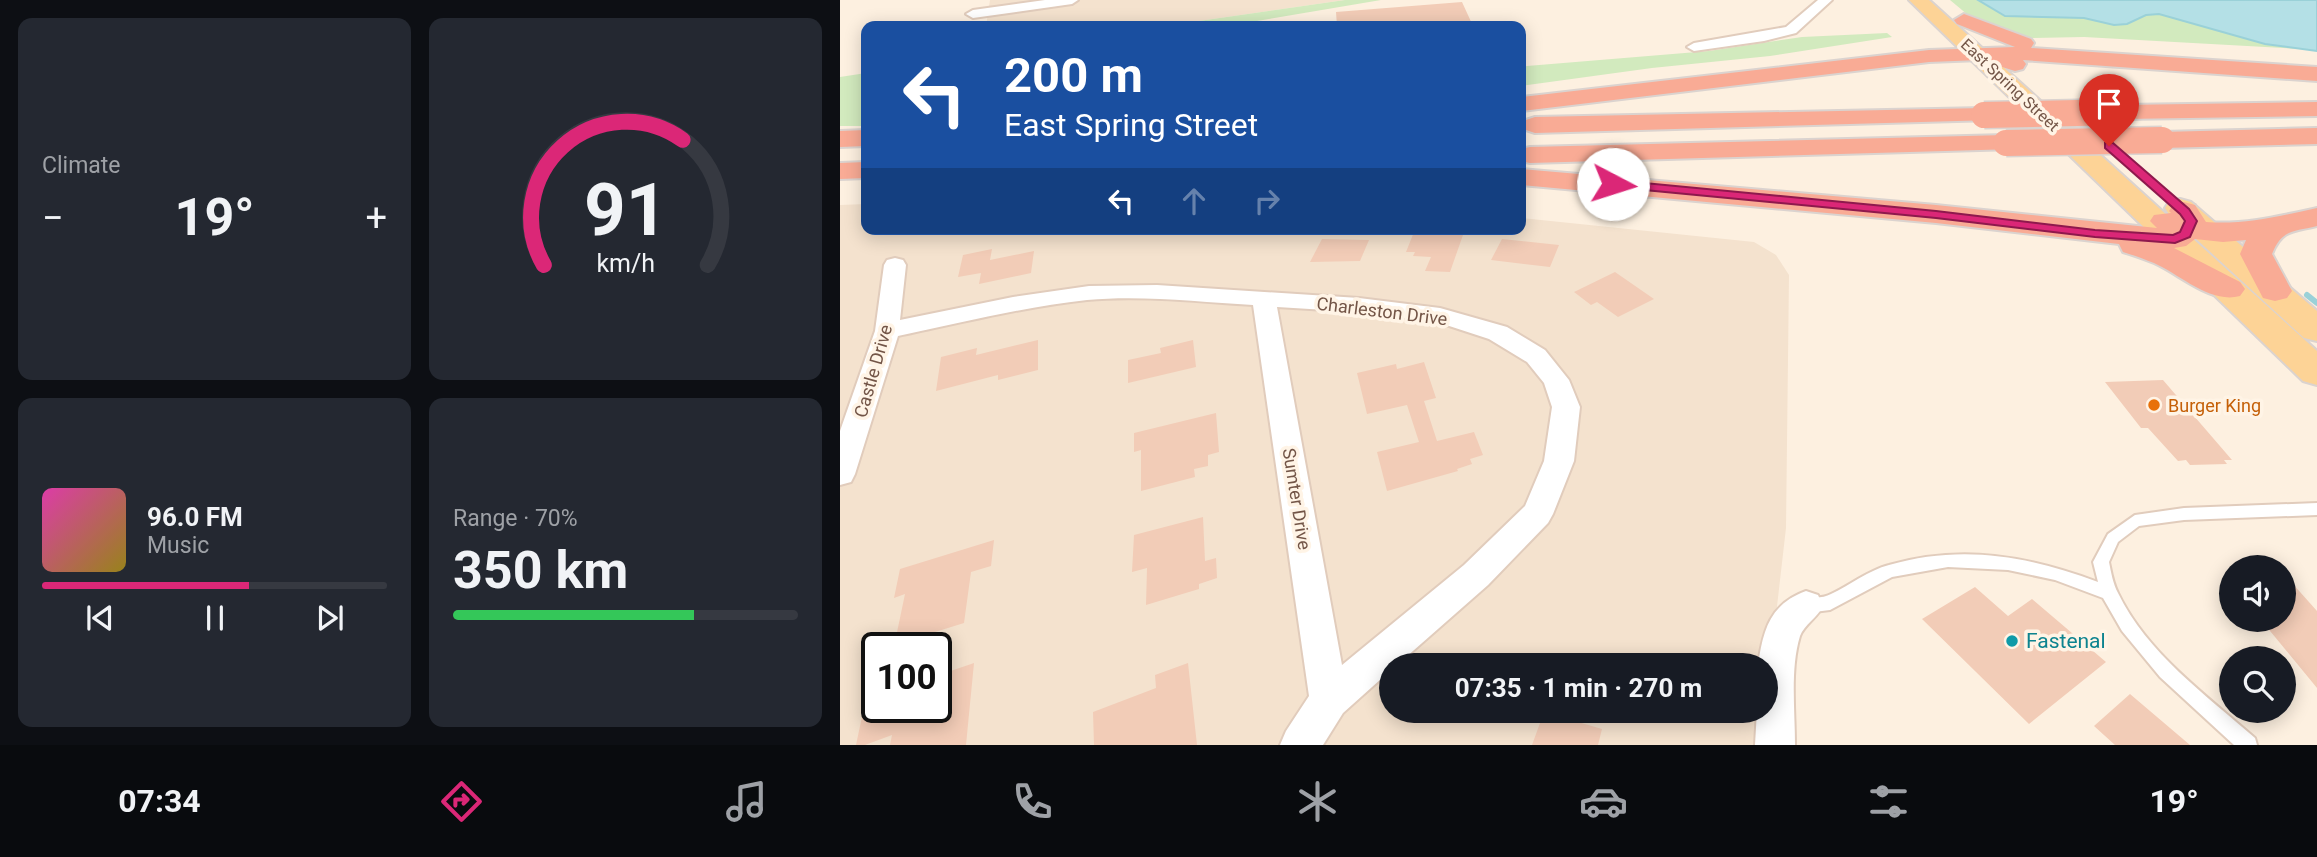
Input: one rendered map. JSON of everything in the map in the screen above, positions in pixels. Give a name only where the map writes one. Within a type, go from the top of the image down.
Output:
[{"type":"highway","points":[[1964,20],[2004,38],[2035,46],[2161,62]]},
{"type":"highway","points":[[1929,57],[1948,47],[1953,38],[1941,22]]},
{"type":"highway","points":[[1526,103],[1929,57],[2161,62],[2317,74]]},
{"type":"highway","points":[[1526,125],[2317,109]]},
{"type":"highway","points":[[1526,155],[2317,136]]},
{"type":"highway","points":[[840,139],[861,138]]},
{"type":"highway","points":[[840,171],[861,170]]},
{"type":"highway","points":[[1526,177],[1923,213],[2095,233],[2165,256],[2228,289]]},
{"type":"highway","points":[[2095,233],[2178,219],[2274,226],[2317,218]]},
{"type":"highway","points":[[2274,226],[2263,237],[2256,254],[2275,291]]},
{"type":"main road","name":"East Spring Street","points":[[1918,0],[1941,22],[1994,57],[2132,166]]},
{"type":"main road","name":"East Spring Street","points":[[1941,0],[1964,20],[1994,57],[2178,219],[2275,291],[2317,330]]},
{"type":"main road","name":"East Spring Street","points":[[2178,219],[2228,289],[2317,372]]},
{"type":"street","points":[[973,13],[1072,0]]},
{"type":"street","points":[[1694,47],[1764,37],[1791,30],[1826,0]]},
{"type":"street","name":"Castle Drive","points":[[840,474],[887,331],[895,265]]},
{"type":"street","name":"Charleston Drive","points":[[887,331],[1013,304],[1089,293],[1157,292],[1264,298],[1440,314],[1498,332],[1536,356],[1556,380],[1566,407],[1559,461],[1537,514],[1476,575],[1329,700],[1300,745]]},
{"type":"street","name":"Sumter Drive","points":[[1264,298],[1329,700]]},
{"type":"street","points":[[1775,745],[1777,662],[1785,624],[1806,606]]},
{"type":"lane","points":[[2248,745],[2166,671],[2128,626],[2109,593],[2101,562],[2113,538],[2135,521],[2184,514],[2317,509]]},
{"type":"lane","points":[[1806,606],[1830,603],[1889,571],[1948,560],[2008,563],[2056,573],[2109,593]]},
{"type":"shaded area","points":[[990,0],[1345,0],[1199,21],[987,21]]},
{"type":"shaded area","points":[[861,204],[861,235],[1526,235],[1526,219],[1754,242],[1776,255],[1789,275],[1786,528],[1772,653],[1379,653],[1379,723],[1764,723],[1761,745],[840,745],[840,205]]},
{"type":"green space","points":[[1345,0],[1381,0],[1257,21],[1199,21]]},
{"type":"green space","points":[[1950,0],[1978,0],[2005,16],[2084,18],[2114,25],[2127,24],[2146,15],[2159,14],[2265,44],[2300,49],[2017,36],[1974,20]]},
{"type":"green space","points":[[1887,33],[1892,37],[1770,56],[1652,68],[1526,85],[1526,66],[1709,51],[1802,37]]},
{"type":"green space","points":[[861,74],[861,126],[840,126],[840,77]]},
{"type":"water","points":[[1978,0],[2317,0],[2317,51],[2265,44],[2159,14],[2146,15],[2127,24],[2114,25],[2084,18],[2005,16]]},
{"type":"building","points":[[1462,2],[1471,21],[1337,21],[1336,12]]},
{"type":"building","points":[[1413,235],[1463,235],[1450,272],[1425,271],[1431,257],[1413,256],[1415,252],[1406,252]]},
{"type":"building","points":[[1322,239],[1369,240],[1360,261],[1310,262]]},
{"type":"building","points":[[1502,239],[1559,245],[1550,267],[1491,260]]},
{"type":"building","points":[[992,249],[990,260],[1034,251],[1031,273],[979,284],[981,273],[958,277],[963,255]]},
{"type":"building","points":[[1615,272],[1654,299],[1618,317],[1597,302],[1591,305],[1574,292]]},
{"type":"building","points":[[1038,340],[1038,370],[998,380],[998,375],[936,391],[941,357],[977,348],[976,355]]},
{"type":"building","points":[[1193,340],[1196,367],[1128,383],[1128,360],[1161,353],[1160,348]]},
{"type":"building","points":[[1424,362],[1436,398],[1424,401],[1437,441],[1474,432],[1483,455],[1470,459],[1472,464],[1457,469],[1458,471],[1387,491],[1377,452],[1419,442],[1407,405],[1367,414],[1357,373],[1396,364],[1397,369]]},
{"type":"building","name":"Burger King","points":[[2163,380],[2232,460],[2224,460],[2227,464],[2190,465],[2186,460],[2178,461],[2148,428],[2141,428],[2105,382]]},
{"type":"building","points":[[1216,413],[1219,452],[1208,455],[1208,466],[1194,469],[1195,477],[1141,491],[1141,450],[1134,452],[1134,433]]},
{"type":"building","points":[[1203,517],[1205,561],[1216,558],[1217,578],[1199,584],[1199,589],[1146,605],[1147,568],[1132,572],[1134,535]]},
{"type":"building","points":[[994,540],[991,566],[971,572],[964,623],[935,632],[897,632],[905,594],[894,598],[900,569]]},
{"type":"building","name":"Fastenal","points":[[1975,587],[2008,616],[2032,599],[2106,662],[2029,724],[1922,619]]},
{"type":"building","points":[[2296,587],[2317,611],[2317,688],[2296,662],[2296,646],[2282,646],[2271,632],[2296,632]]},
{"type":"building","points":[[974,663],[966,745],[890,745],[892,735],[865,745],[856,745],[861,721],[952,723],[952,671]]},
{"type":"building","points":[[1188,663],[1197,745],[1094,745],[1093,712],[1156,688],[1155,675]]},
{"type":"building","points":[[2130,694],[2190,745],[2115,745],[2094,726]]},
{"type":"building","points":[[1540,723],[1582,723],[1602,729],[1598,745],[1532,745]]},
{"type":"waterway","points":[[2307,295],[2317,303]]},
{"type":"place","name":"Burger King","points":[[2154,405]]},
{"type":"place","name":"Fastenal","points":[[2012,641]]},
{"type":"route","points":[[1613,184],[2095,233],[2175,239],[2186,234],[2191,221],[2184,211],[2109,146]]}]
